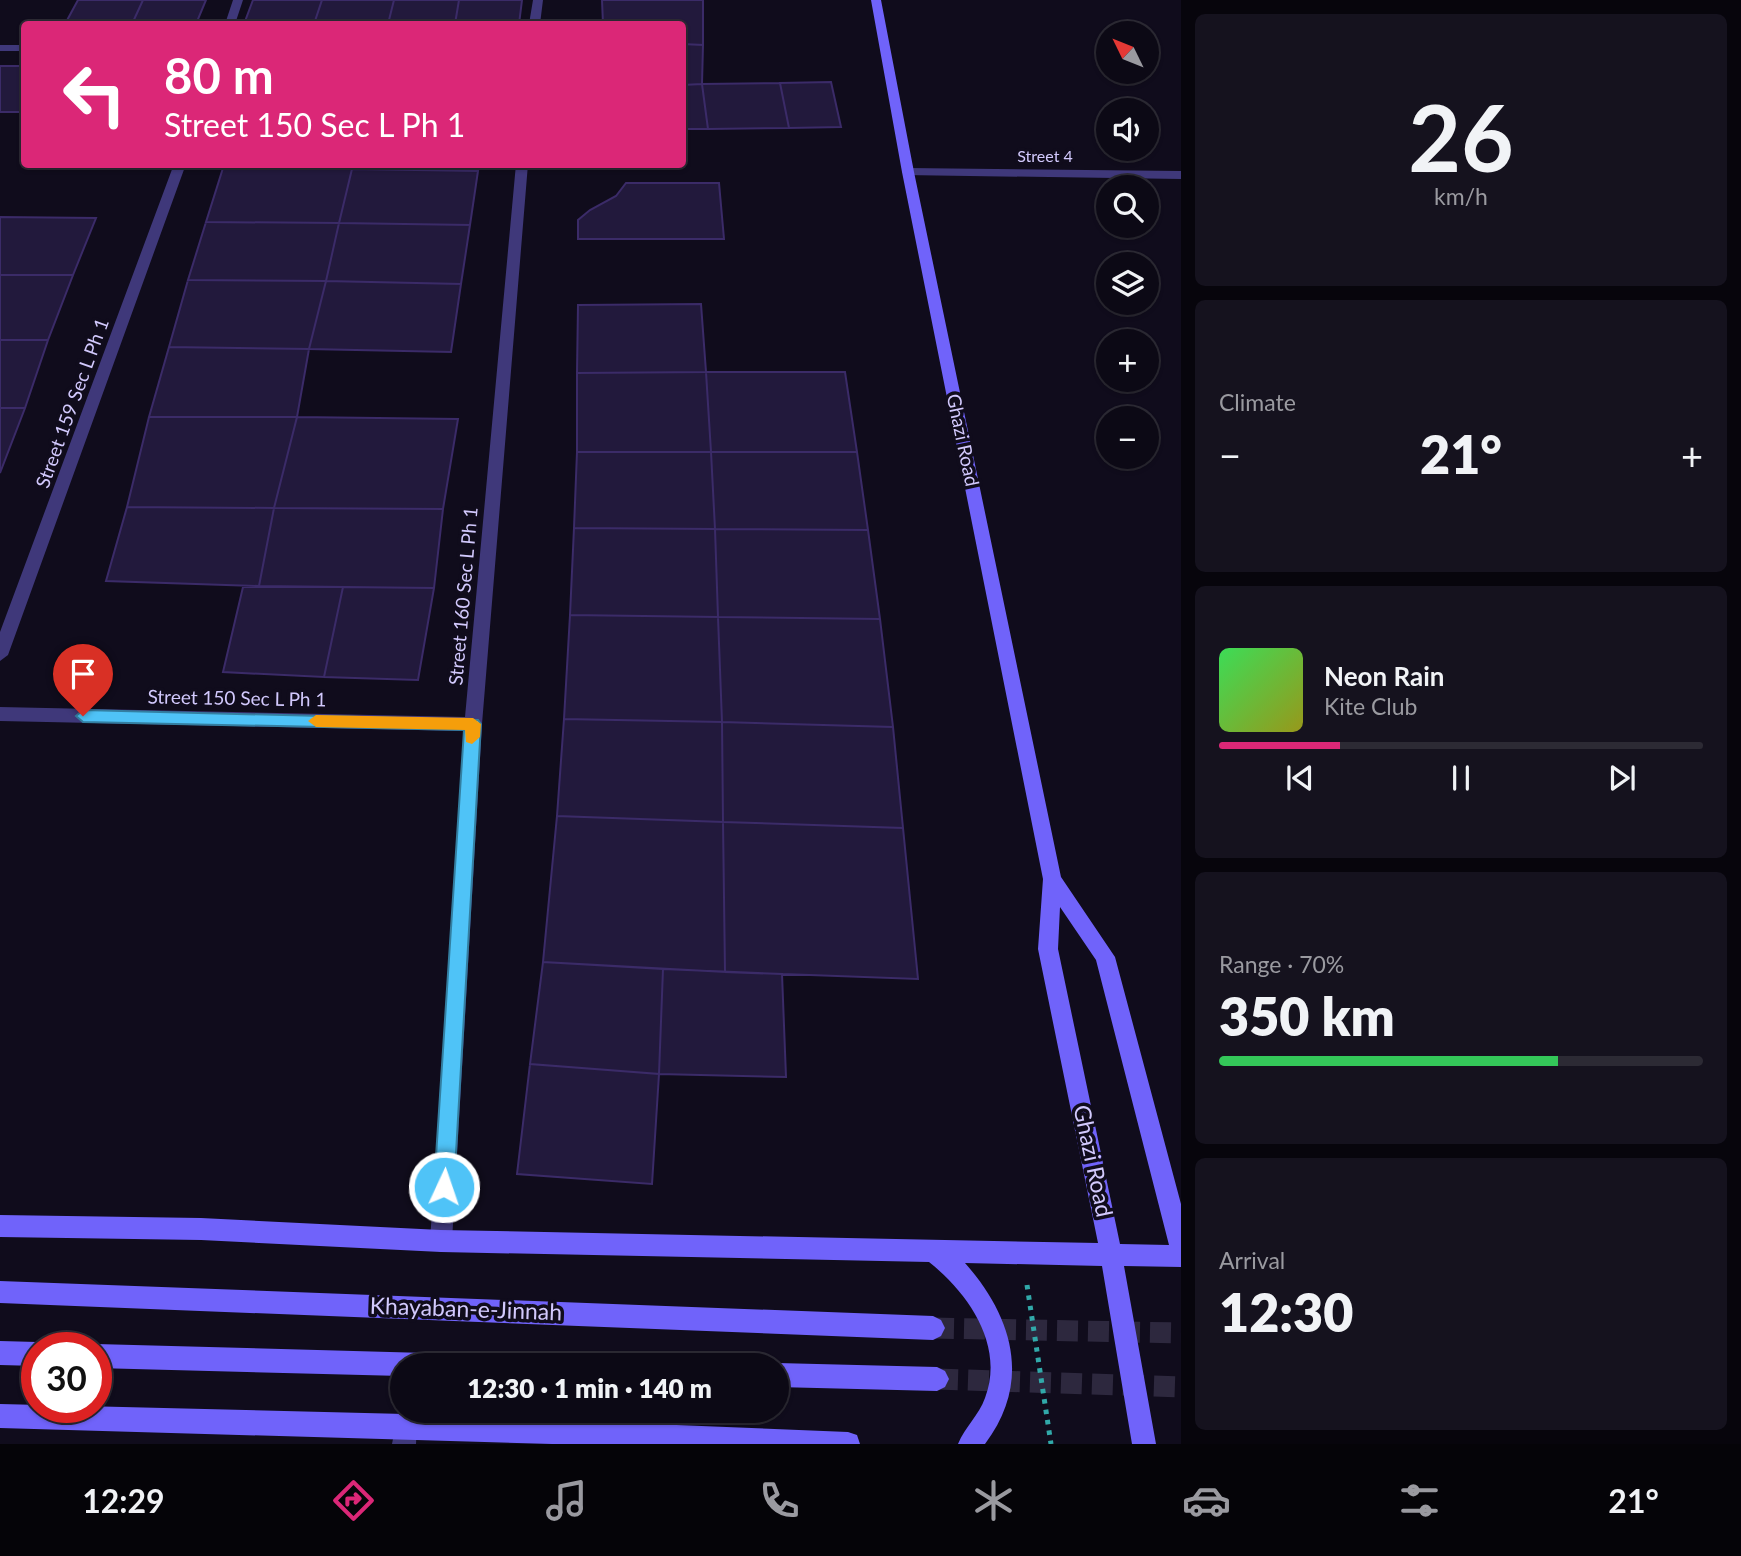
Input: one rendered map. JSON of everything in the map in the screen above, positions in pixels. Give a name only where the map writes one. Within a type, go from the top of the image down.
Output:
[{"type":"main road","name":"Ghazi Road","points":[[876,0],[908,172],[1052,879],[1048,949],[1111,1254],[1144,1444]]},
{"type":"main road","name":"Ghazi Road","points":[[1052,879],[1105,957],[1181,1246]]},
{"type":"main road","points":[[0,1226],[201,1229],[441,1241],[1181,1256]]},
{"type":"main road","points":[[932,1250],[949,1262],[972,1285],[989,1313],[997,1333],[1001,1354],[997,1396],[990,1416],[970,1444]]},
{"type":"main road","name":"Khayaban-e-Jinnah","points":[[0,1292],[933,1328]]},
{"type":"main road","points":[[0,1353],[21,1354]]},
{"type":"main road","points":[[112,1356],[390,1364]]},
{"type":"main road","points":[[789,1375],[937,1379]]},
{"type":"main road","points":[[0,1416],[404,1435],[848,1444]]},
{"type":"street","points":[[231,21],[238,0]]},
{"type":"street","points":[[535,21],[538,0]]},
{"type":"street","points":[[0,48],[21,48]]},
{"type":"street","name":"Street 159 Sec L Ph 1","points":[[0,655],[179,168]]},
{"type":"street","name":"Street 160 Sec L Ph 1","points":[[441,1241],[473,724],[522,168]]},
{"type":"street","name":"Street 4","points":[[908,172],[1181,174]]},
{"type":"street","name":"Street 150 Sec L Ph 1","points":[[0,714],[473,724]]},
{"type":"path","points":[[1023,1253],[1051,1444]]},
{"type":"building","points":[[78,0],[143,0],[133,21],[67,21]]},
{"type":"building","points":[[143,0],[206,0],[197,21],[133,21]]},
{"type":"building","points":[[253,0],[322,0],[315,21],[245,21]]},
{"type":"building","points":[[322,0],[394,0],[389,21],[315,21]]},
{"type":"building","points":[[394,0],[459,0],[456,21],[389,21]]},
{"type":"building","points":[[459,0],[522,0],[519,21],[456,21]]},
{"type":"building","points":[[602,0],[703,0],[703,45],[686,44],[686,21],[603,21]]},
{"type":"building","points":[[686,44],[703,45],[702,84],[686,85]]},
{"type":"building","points":[[0,66],[21,66],[21,112],[0,112]]},
{"type":"building","points":[[831,82],[841,127],[789,128],[780,83]]},
{"type":"building","points":[[780,83],[789,128],[708,129],[702,84]]},
{"type":"building","points":[[702,84],[708,129],[686,129],[686,85]]},
{"type":"building","points":[[223,168],[352,168],[352,169]]},
{"type":"building","points":[[223,168],[352,169],[339,223],[206,222]]},
{"type":"building","points":[[352,168],[478,168],[478,171]]},
{"type":"building","points":[[352,169],[478,171],[470,225],[339,223]]},
{"type":"building","points":[[626,183],[719,183],[724,239],[578,239],[578,220],[616,196]]},
{"type":"building","points":[[0,217],[96,218],[73,275],[0,275]]},
{"type":"building","points":[[206,222],[339,223],[326,281],[188,280]]},
{"type":"building","points":[[339,223],[470,225],[461,284],[326,281]]},
{"type":"building","points":[[0,275],[73,275],[48,340],[0,340]]},
{"type":"building","points":[[188,280],[326,281],[309,349],[169,347]]},
{"type":"building","points":[[326,281],[461,284],[451,352],[309,349]]},
{"type":"building","points":[[701,304],[706,372],[577,373],[578,305]]},
{"type":"building","points":[[0,340],[48,340],[25,408],[0,408]]},
{"type":"building","points":[[169,347],[309,349],[297,417],[149,417]]},
{"type":"building","points":[[706,372],[711,452],[577,452],[577,373]]},
{"type":"building","points":[[706,372],[845,372],[857,452],[711,452]]},
{"type":"building","points":[[0,408],[25,408],[0,473]]},
{"type":"building","points":[[149,417],[297,417],[274,508],[127,507]]},
{"type":"building","points":[[297,417],[458,419],[443,509],[274,508]]},
{"type":"building","points":[[577,452],[711,452],[715,529],[574,528]]},
{"type":"building","points":[[711,452],[857,452],[868,530],[715,529]]},
{"type":"building","points":[[127,507],[274,508],[259,586],[106,581]]},
{"type":"building","points":[[274,508],[443,509],[434,588],[259,586]]},
{"type":"building","points":[[574,528],[715,529],[718,617],[570,615]]},
{"type":"building","points":[[715,529],[868,530],[880,619],[718,617]]},
{"type":"building","points":[[243,587],[343,587],[324,677],[223,672]]},
{"type":"building","points":[[343,587],[434,588],[418,680],[324,677]]},
{"type":"building","points":[[570,615],[718,617],[722,722],[564,719]]},
{"type":"building","points":[[718,617],[880,619],[893,727],[722,722]]},
{"type":"building","points":[[564,719],[722,722],[723,822],[557,816]]},
{"type":"building","points":[[722,722],[893,727],[903,828],[723,822]]},
{"type":"building","points":[[557,816],[723,822],[725,972],[543,962]]},
{"type":"building","points":[[723,822],[903,828],[918,979],[725,972]]},
{"type":"building","points":[[543,962],[663,969],[659,1074],[530,1064]]},
{"type":"building","points":[[663,969],[782,974],[786,1077],[659,1074]]},
{"type":"building","points":[[530,1064],[659,1074],[652,1184],[517,1174]]},
{"type":"tunnel","points":[[933,1328],[1181,1333]]},
{"type":"tunnel","points":[[937,1379],[1181,1387]]},
{"type":"slow traffic","points":[[316,721],[473,724],[472,737]]},
{"type":"route","points":[[83,716],[473,724],[444,1187]]}]
